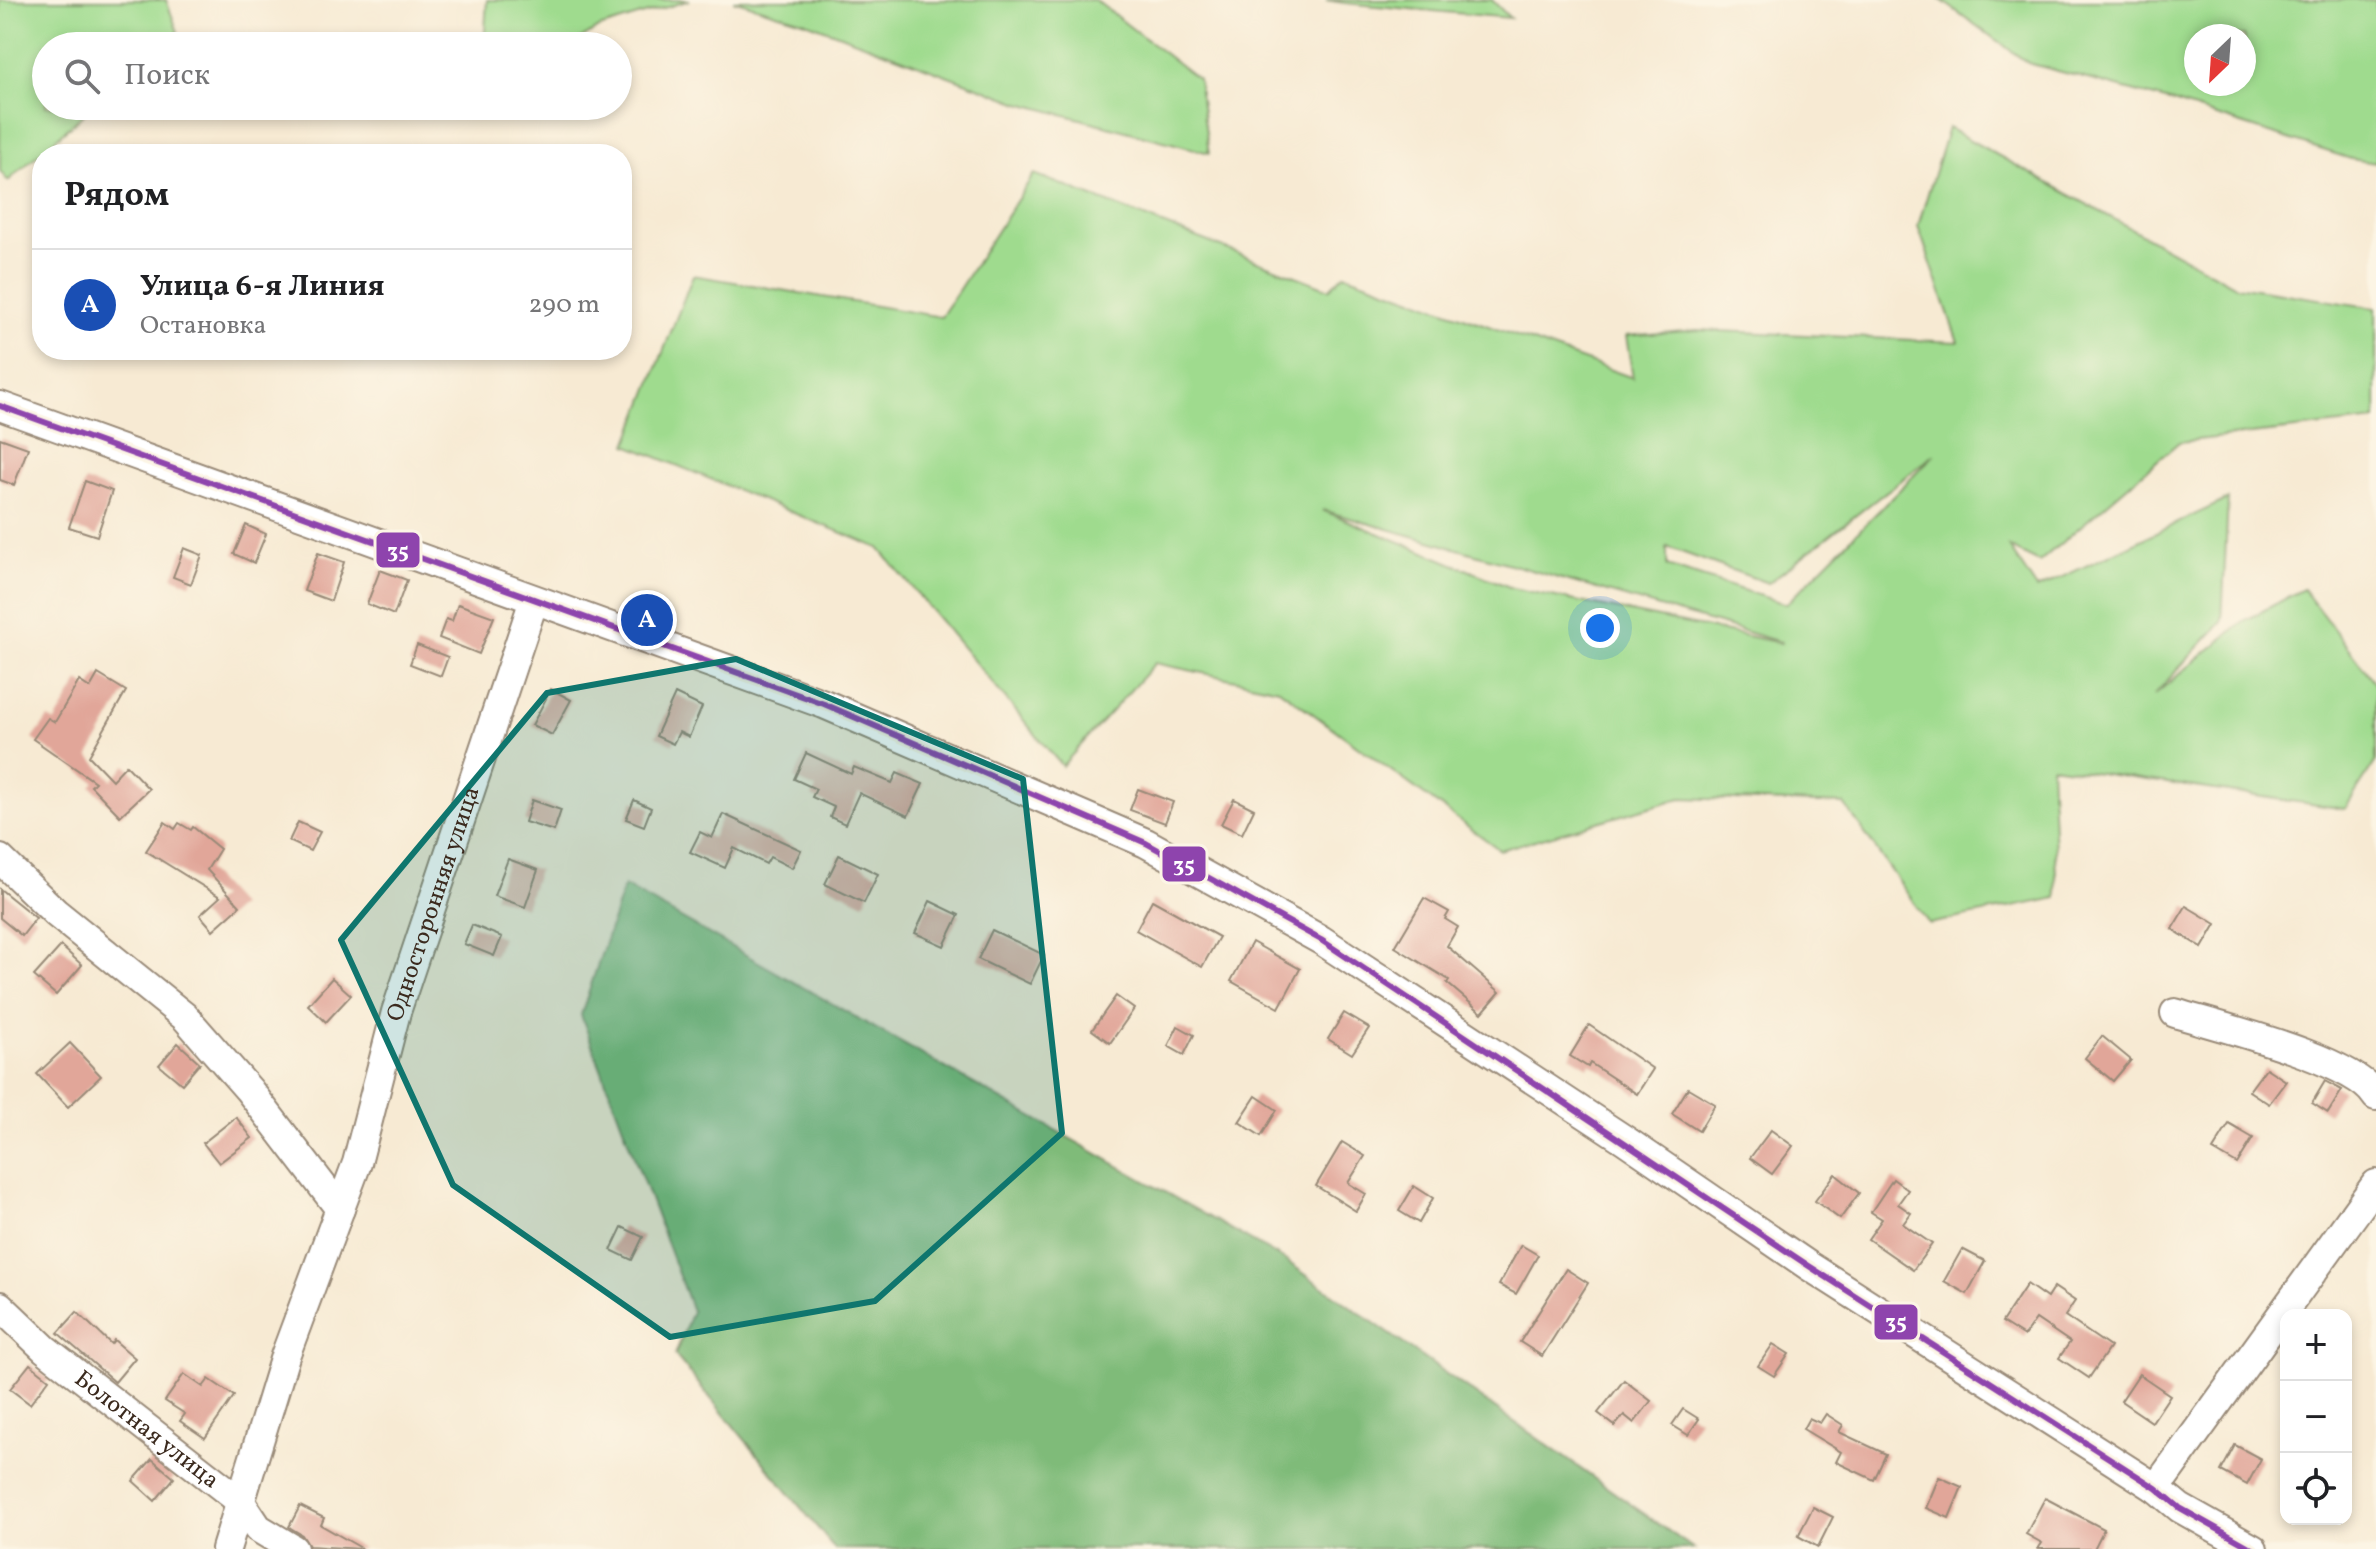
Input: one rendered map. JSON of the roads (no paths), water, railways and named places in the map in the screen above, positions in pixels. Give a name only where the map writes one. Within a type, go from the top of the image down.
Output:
[{"type":"street","points":[[0,406],[824,704],[1160,850],[1321,940],[1625,1140],[1809,1266],[2156,1488],[2180,1508],[2253,1549]]},
{"type":"street","name":"Односторонняя улица","points":[[226,1549],[285,1356],[357,1163],[396,1012],[534,600]]},
{"type":"street","points":[[0,859],[56,913],[185,1017],[249,1090],[340,1209]]},
{"type":"street","points":[[2175,1013],[2330,1063],[2370,1087],[2376,1096]]},
{"type":"street","points":[[2156,1488],[2376,1184]]},
{"type":"street","name":"Болотная улица","points":[[0,1306],[45,1349],[240,1501],[258,1528],[293,1549]]},
{"type":"place","name":"Улица 6-я Линия","points":[[647,620]]}]
